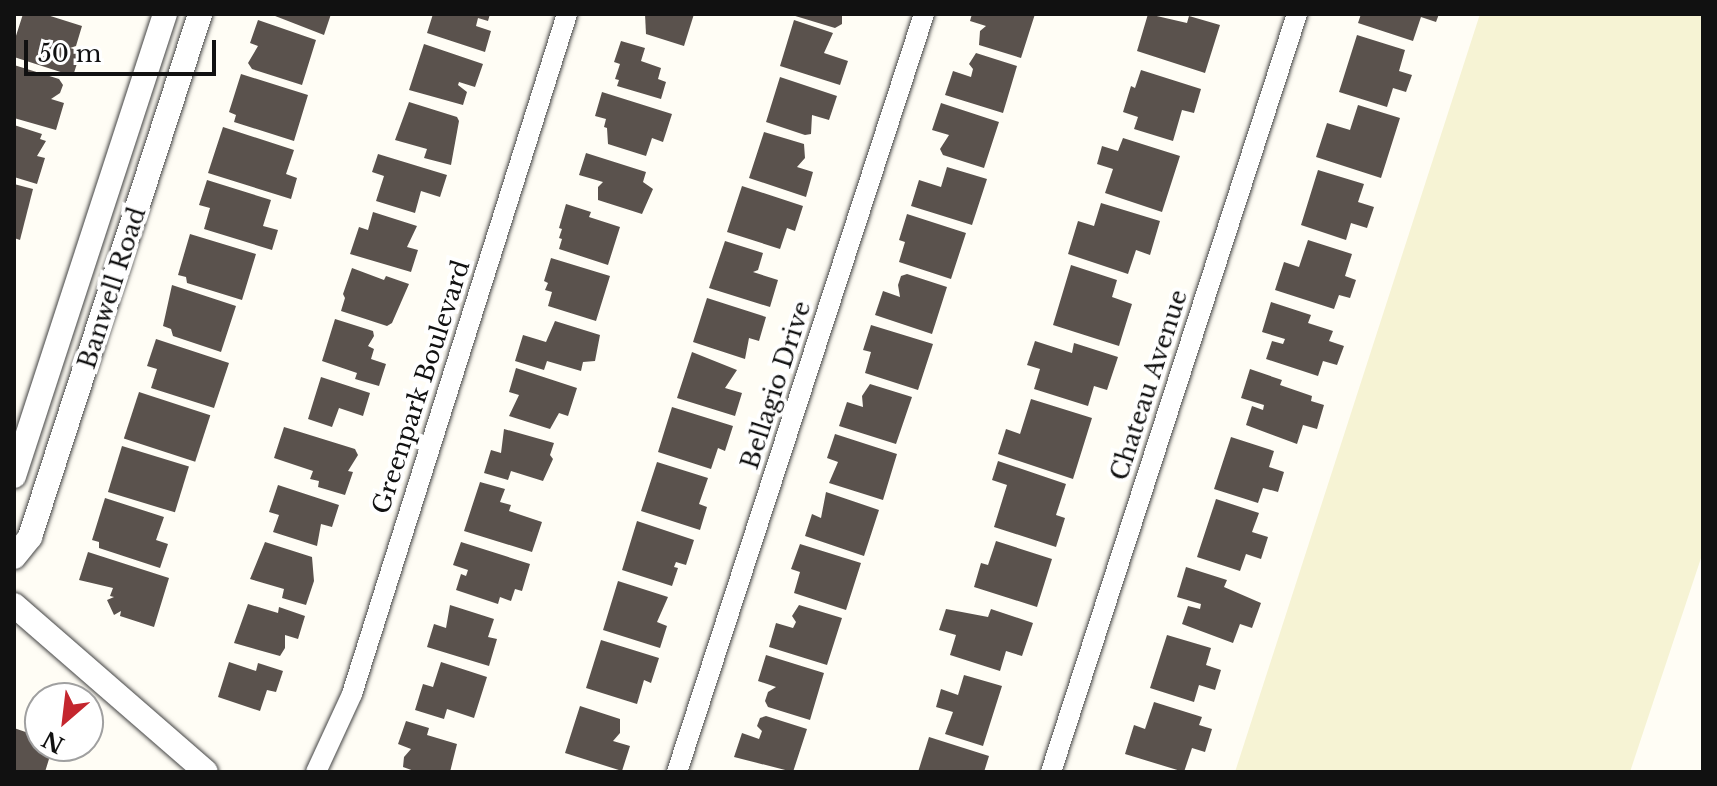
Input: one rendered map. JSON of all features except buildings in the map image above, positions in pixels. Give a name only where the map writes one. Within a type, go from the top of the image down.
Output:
[{"type":"street","name":"Banwell Road","points":[[14,476],[165,14]]},
{"type":"street","name":"Banwell Road","points":[[14,557],[30,537],[200,14]]},
{"type":"street","name":"Greenpark Boulevard","points":[[316,772],[352,694],[567,14]]},
{"type":"street","name":"Bellagio Drive","points":[[677,772],[924,14]]},
{"type":"street","name":"Chateau Avenue","points":[[1051,772],[1297,14]]},
{"type":"street","points":[[126,136],[158,146]]},
{"type":"street","points":[[14,605],[206,772]]},
{"type":"shaded area","points":[[1480,14],[1703,14],[1703,552],[1630,772],[1235,772]]}]
